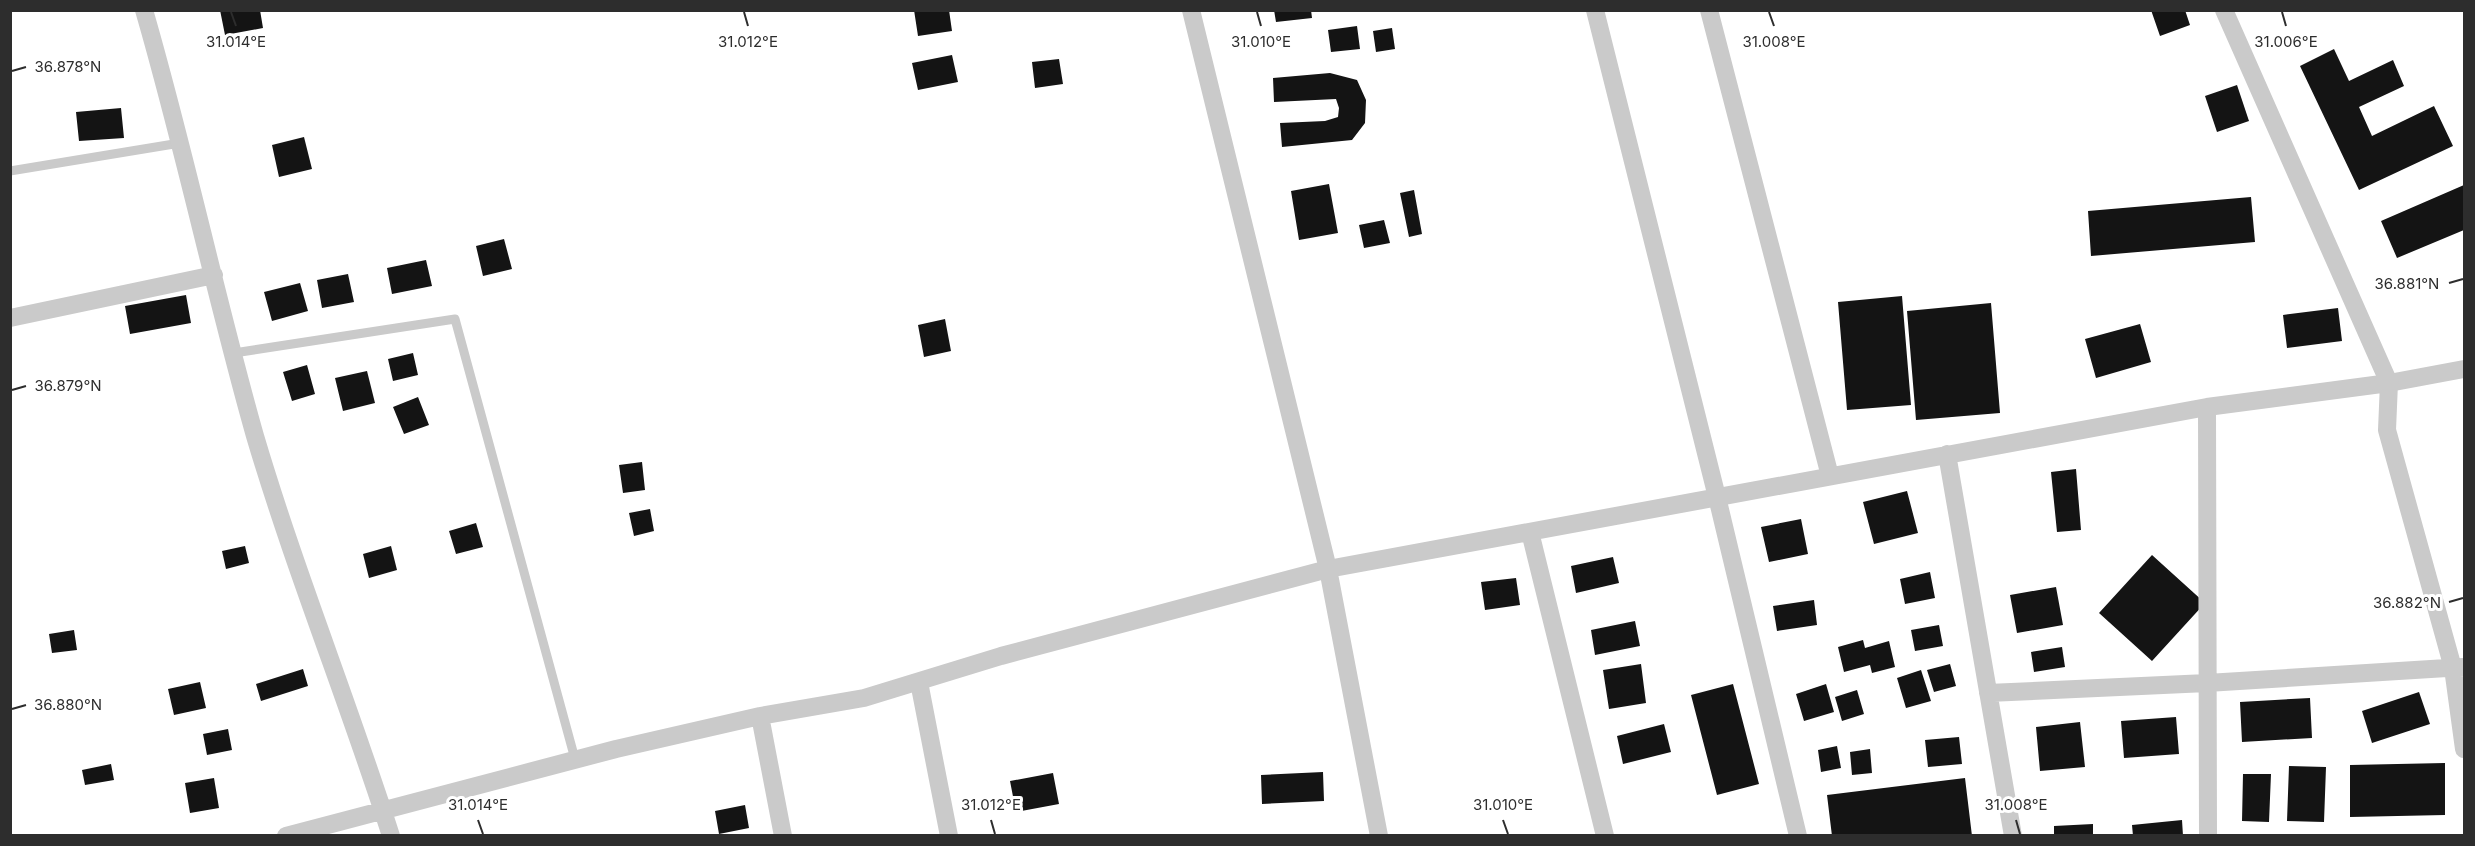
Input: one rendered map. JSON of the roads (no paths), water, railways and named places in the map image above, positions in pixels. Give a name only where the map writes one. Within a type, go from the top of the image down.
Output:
[{"type":"street","points":[[144,10],[255,435],[297,568],[391,836]]},
{"type":"street","points":[[1191,10],[1328,569],[1379,836]]},
{"type":"street","points":[[1594,10],[1717,497],[1798,836]]},
{"type":"street","points":[[1709,10],[1830,476]]},
{"type":"street","points":[[2224,10],[2389,383],[2387,430],[2459,667],[2464,749]]},
{"type":"street","points":[[10,318],[214,275]]},
{"type":"street","points":[[286,836],[342,829],[382,809],[575,759],[760,716],[864,698],[1001,656],[1328,569],[2206,407],[2389,383],[2464,369]]},
{"type":"street","points":[[2206,407],[2208,836]]},
{"type":"street","points":[[1947,454],[2013,836]]},
{"type":"street","points":[[1530,532],[1605,836]]},
{"type":"street","points":[[1988,693],[2207,684],[2459,667]]},
{"type":"street","points":[[919,682],[949,836]]},
{"type":"street","points":[[760,716],[783,836]]},
{"type":"lane","points":[[10,171],[180,143]]},
{"type":"lane","points":[[234,353],[455,319],[575,759]]}]
